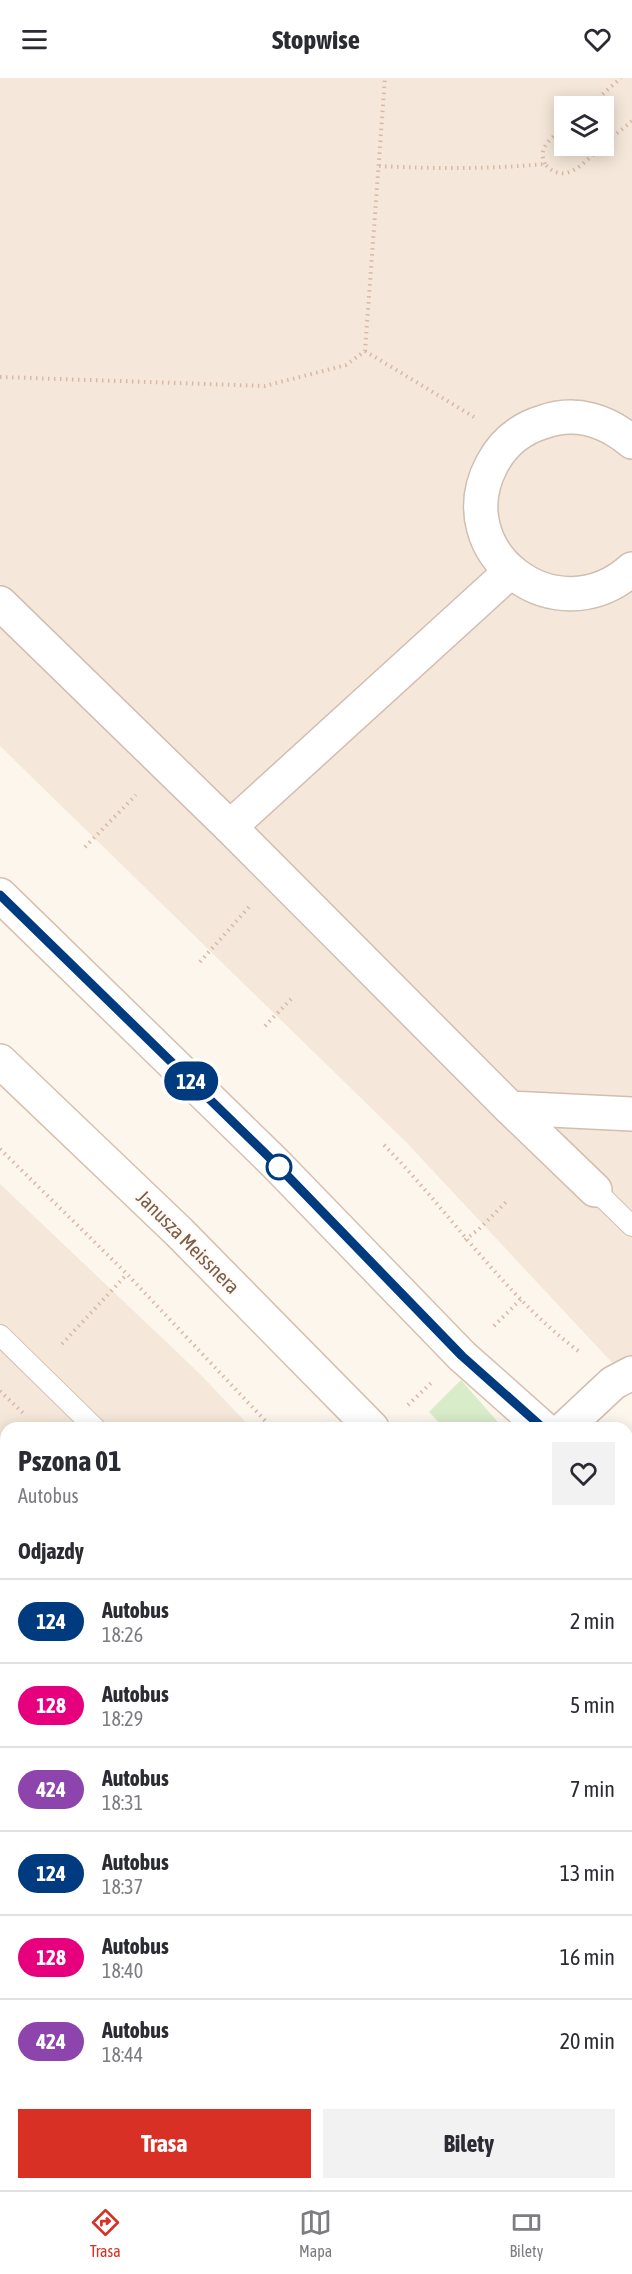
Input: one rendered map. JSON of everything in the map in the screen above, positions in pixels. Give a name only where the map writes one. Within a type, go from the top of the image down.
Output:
[{"type":"street","points":[[632,441],[616,428],[595,420],[573,416],[550,419],[529,426],[511,439],[496,456],[486,475],[481,497],[482,520],[488,541],[500,561],[535,588],[556,594],[579,595],[601,590],[621,579],[632,569]]},
{"type":"street","points":[[230,826],[511,571]]},
{"type":"street","points":[[0,603],[230,826],[510,1108],[595,1190]]},
{"type":"street","points":[[1,896],[275,1163],[456,1350],[536,1422]]},
{"type":"street","name":"Janusza Meissnera","points":[[0,1061],[179,1232],[366,1422]]},
{"type":"street","points":[[510,1108],[632,1114]]},
{"type":"street","points":[[571,1422],[613,1383],[632,1373]]},
{"type":"lane","points":[[595,1190],[632,1226]]},
{"type":"lane","points":[[0,1335],[89,1422]]},
{"type":"path","points":[[366,351],[385,78]]},
{"type":"path","points":[[600,96],[621,78]]},
{"type":"path","points":[[614,136],[632,121]]},
{"type":"path","points":[[554,138],[543,148],[542,157],[552,172],[562,175],[570,173],[590,156]]},
{"type":"path","points":[[380,166],[496,169],[545,164]]},
{"type":"path","points":[[0,377],[265,386],[346,365],[366,351]]},
{"type":"path","points":[[366,351],[511,439]]},
{"type":"path","points":[[85,847],[139,793]]},
{"type":"path","points":[[200,962],[252,905]]},
{"type":"path","points":[[265,1026],[294,996]]},
{"type":"path","points":[[384,1145],[409,1171],[465,1240],[521,1299],[555,1333],[585,1356]]},
{"type":"path","points":[[0,1149],[126,1274],[266,1422]]},
{"type":"path","points":[[465,1240],[506,1202]]},
{"type":"path","points":[[37,1371],[126,1274]]},
{"type":"path","points":[[490,1329],[521,1299]]},
{"type":"path","points":[[0,1391],[31,1421]]},
{"type":"shaded area","points":[[0,78],[632,78],[632,1384],[406,1142],[0,746]]},
{"type":"shaded area","points":[[0,1184],[201,1375],[245,1422],[0,1422]]},
{"type":"green space","points":[[461,1380],[498,1422],[438,1422],[429,1412]]},
{"type":"bus line","name":"124","points":[[0,895],[275,1163],[462,1356],[536,1422]]}]
